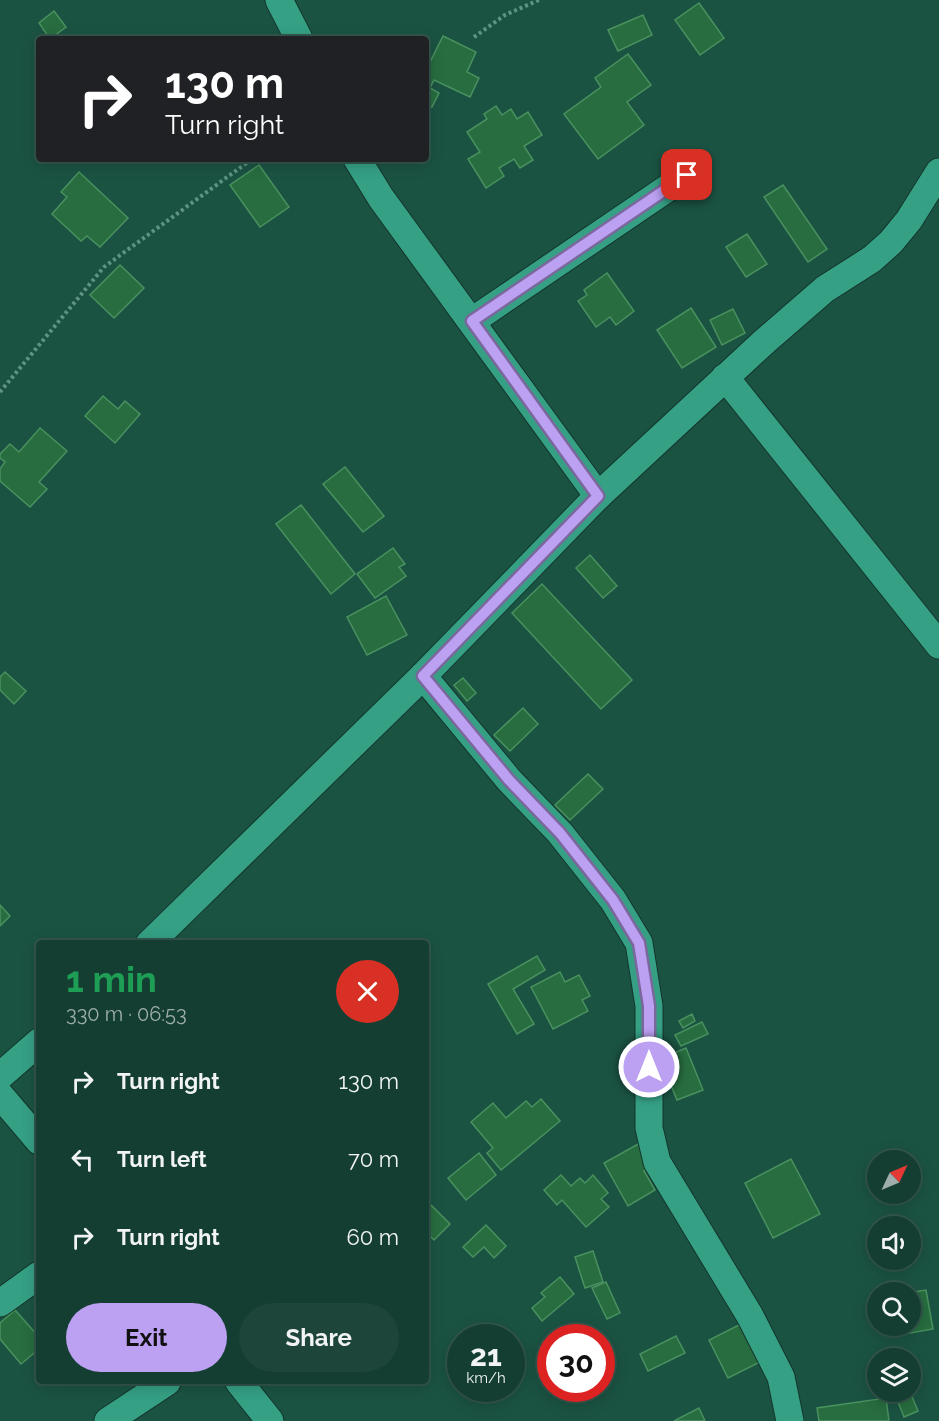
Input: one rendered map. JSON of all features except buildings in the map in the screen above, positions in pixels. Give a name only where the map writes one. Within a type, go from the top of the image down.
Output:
[{"type":"street","points":[[279,0],[297,36]]},
{"type":"street","points":[[359,162],[381,198],[598,496]]},
{"type":"street","points":[[153,940],[423,676],[598,496],[725,377],[825,289],[872,259],[891,242],[909,220],[939,172]]},
{"type":"street","points":[[472,321],[687,175]]},
{"type":"street","points":[[725,377],[939,645]]},
{"type":"street","points":[[423,676],[509,780],[560,833],[613,900],[639,943],[649,1006],[649,1128],[657,1162],[750,1316],[781,1377],[790,1421]]},
{"type":"street","points":[[0,1076],[36,1045]]},
{"type":"street","points":[[0,1095],[36,1137]]},
{"type":"street","points":[[0,1303],[36,1277]]},
{"type":"street","points":[[108,1421],[164,1384]]},
{"type":"street","points":[[241,1384],[270,1421]]},
{"type":"path","points":[[474,37],[505,15],[539,0]]},
{"type":"path","points":[[0,392],[104,267],[248,162]]},
{"type":"route","points":[[649,1067],[649,1006],[639,943],[613,900],[560,833],[509,780],[423,676],[598,496],[472,321],[687,175]]}]
